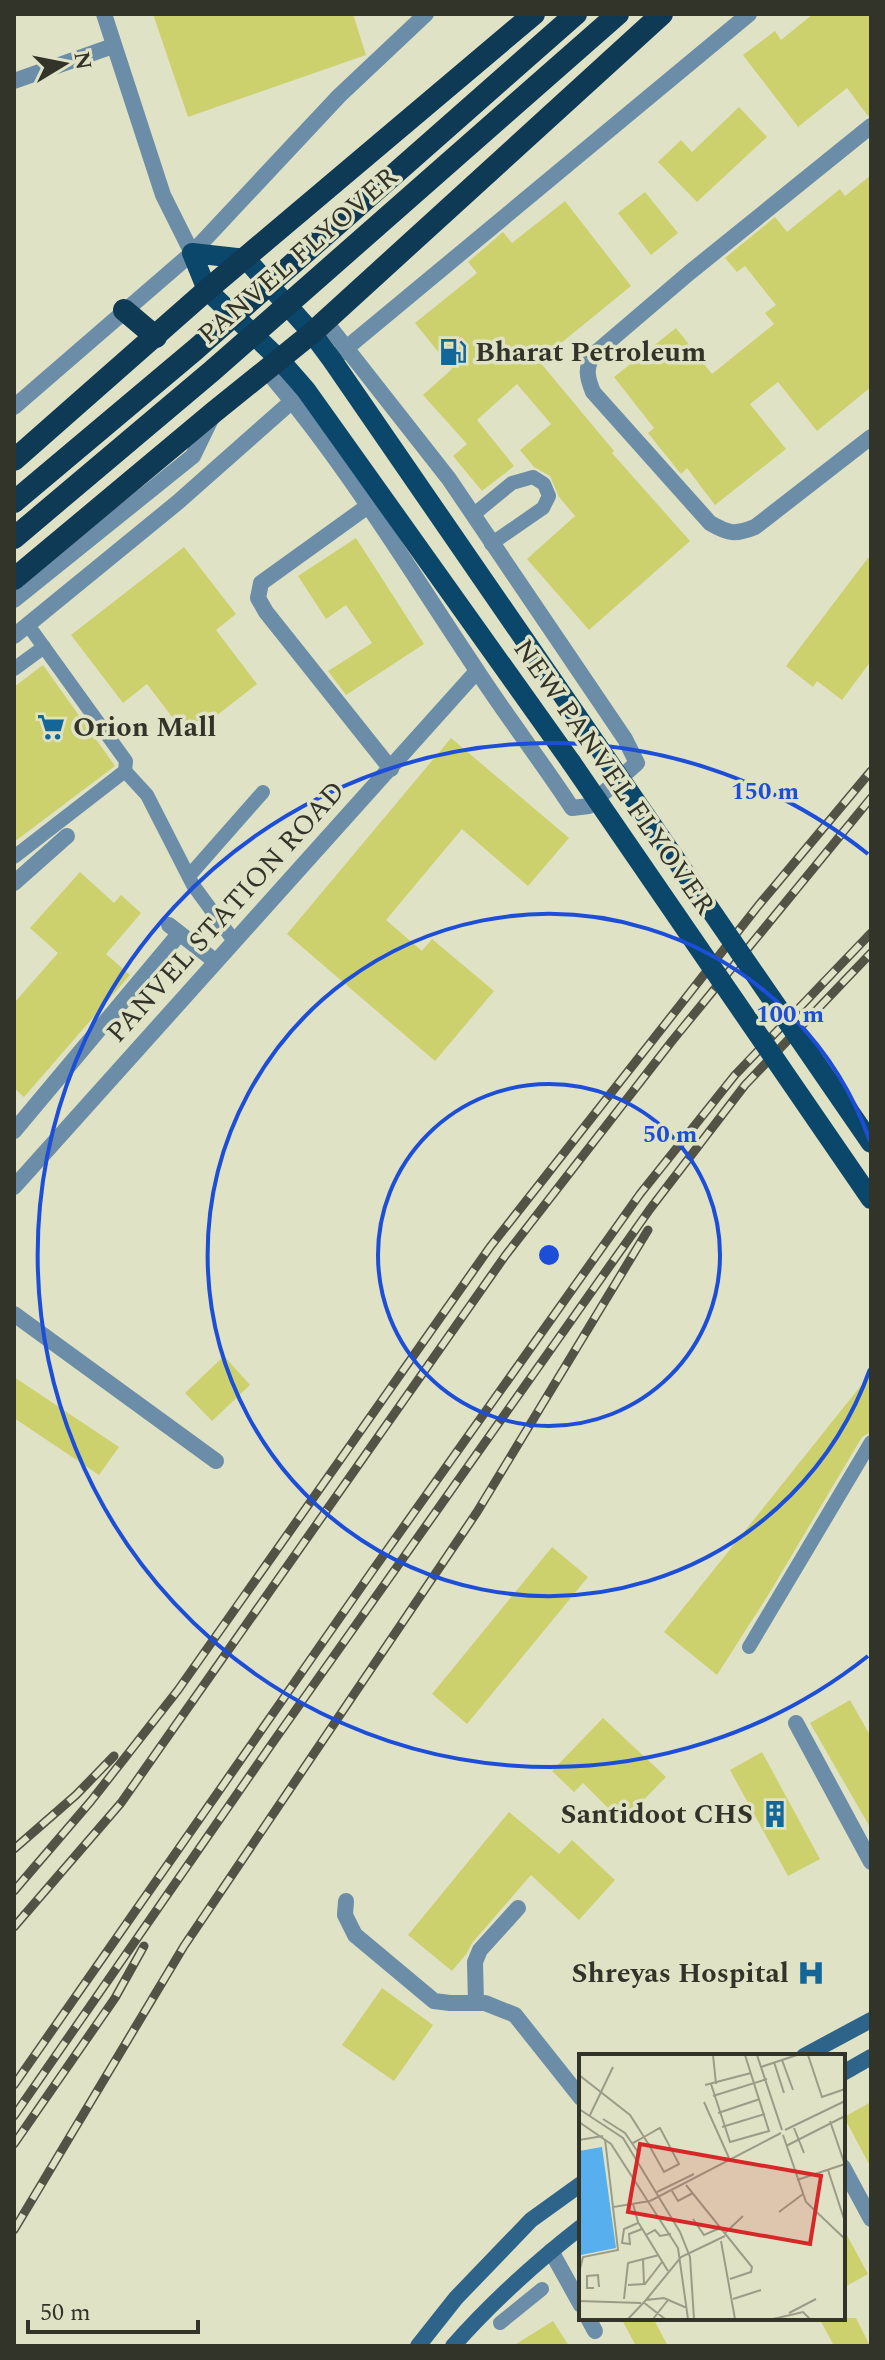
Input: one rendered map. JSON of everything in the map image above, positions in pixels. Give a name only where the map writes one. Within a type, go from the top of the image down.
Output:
[{"type":"highway","points":[[14,460],[207,290],[534,14]]},
{"type":"highway","name":"PANVEL FLYOVER","points":[[14,502],[196,349],[576,14]]},
{"type":"highway","name":"PANVEL FLYOVER","points":[[14,538],[246,341],[618,14]]},
{"type":"highway","points":[[14,579],[318,327],[662,14]]},
{"type":"highway","points":[[124,310],[156,337]]},
{"type":"main road","points":[[207,290],[192,253],[246,259]]},
{"type":"main road","name":"NEW PANVEL FLYOVER","points":[[246,259],[318,327],[339,354],[597,745],[871,1143]]},
{"type":"main road","name":"NEW PANVEL FLYOVER","points":[[207,290],[299,395],[571,762],[871,1199]]},
{"type":"main road","points":[[808,2054],[871,2020]]},
{"type":"main road","points":[[845,2072],[871,2057]]},
{"type":"main road","points":[[418,2346],[456,2298],[531,2220],[579,2185]]},
{"type":"main road","points":[[453,2346],[491,2305],[579,2229]]},
{"type":"street","points":[[104,14],[163,195],[192,253]]},
{"type":"street","points":[[14,407],[192,253],[339,96],[426,14]]},
{"type":"street","points":[[14,636],[178,502],[299,395],[477,671],[572,808],[589,806],[637,763],[625,739],[449,479],[339,354],[749,14]]},
{"type":"street","points":[[14,81],[113,46]]},
{"type":"street","points":[[871,126],[689,273],[593,355],[587,365],[587,377],[593,392],[710,523],[726,533],[755,527],[871,437]]},
{"type":"street","points":[[14,600],[193,456],[214,412]]},
{"type":"street","points":[[368,506],[261,583],[258,598],[391,769]]},
{"type":"street","name":"PANVEL STATION ROAD","points":[[14,1187],[477,671]]},
{"type":"street","points":[[14,883],[67,836]]},
{"type":"street","points":[[14,1131],[174,930],[215,961]]},
{"type":"street","points":[[14,1314],[216,1461]]},
{"type":"street","points":[[796,1723],[871,1862]]},
{"type":"street","points":[[346,1901],[345,1915],[355,1935],[434,2001],[485,2003],[515,2015],[579,2095]]},
{"type":"street","points":[[476,2003],[475,1962],[480,1950],[518,1908]]},
{"type":"street","points":[[845,2171],[871,2219]]},
{"type":"street","points":[[551,2251],[579,2301]]},
{"type":"lane","points":[[473,515],[512,483],[533,477],[544,484],[549,496],[543,508],[491,544]]},
{"type":"lane","points":[[14,857],[125,771],[126,761],[28,625]]},
{"type":"lane","points":[[14,669],[44,647]]},
{"type":"lane","points":[[125,771],[147,795],[189,876],[234,941]]},
{"type":"lane","points":[[189,876],[263,792]]},
{"type":"lane","points":[[749,1647],[871,1442]]},
{"type":"lane","points":[[491,2305],[503,2329],[542,2289]]},
{"type":"building","points":[[153,14],[353,14],[366,55],[188,117]]},
{"type":"building","points":[[813,14],[871,14],[871,115],[868,116],[847,88],[799,128],[743,55],[775,31],[781,40]]},
{"type":"building","points":[[739,107],[767,137],[697,202],[658,162],[681,140],[692,152]]},
{"type":"building","points":[[871,175],[871,387],[817,431],[778,382],[750,404],[786,449],[715,505],[687,468],[681,474],[648,433],[654,428],[614,377],[676,328],[712,374],[774,324],[765,313],[776,305],[745,266],[737,272],[725,258],[775,217],[787,232],[840,189],[845,196]]},
{"type":"building","points":[[645,192],[678,233],[651,255],[618,213]]},
{"type":"building","points":[[565,201],[631,286],[539,361],[614,451],[612,453],[690,541],[589,630],[527,559],[575,516],[559,497],[550,476],[534,467],[520,450],[551,424],[517,384],[477,420],[514,466],[482,491],[453,456],[467,444],[423,395],[452,369],[415,323],[477,273],[468,262],[503,232],[512,243]]},
{"type":"building","points":[[356,538],[424,644],[346,695],[328,671],[372,643],[346,605],[326,619],[298,576]]},
{"type":"building","points":[[184,547],[236,614],[216,630],[257,684],[188,738],[147,684],[123,703],[71,635]]},
{"type":"building","points":[[871,554],[871,661],[842,700],[817,681],[813,687],[786,666]]},
{"type":"building","name":"Orion Mall","points":[[43,665],[115,766],[14,842],[14,687]]},
{"type":"building","points":[[451,738],[569,838],[528,886],[462,829],[386,920],[422,951],[432,939],[494,991],[435,1061],[287,934]]},
{"type":"building","points":[[80,872],[114,903],[121,895],[141,913],[106,954],[130,975],[24,1097],[14,1088],[14,1003],[58,953],[30,928]]},
{"type":"building","points":[[224,1356],[250,1385],[212,1421],[185,1393]]},
{"type":"building","points":[[871,1373],[871,1432],[862,1437],[717,1675],[664,1632]]},
{"type":"building","points":[[14,1377],[119,1447],[99,1475],[14,1418]]},
{"type":"building","points":[[552,1547],[588,1577],[467,1724],[432,1694]]},
{"type":"building","points":[[850,1700],[871,1737],[871,1829],[810,1723]]},
{"type":"building","points":[[603,1718],[666,1777],[622,1822],[583,1783],[574,1792],[552,1771]]},
{"type":"building","name":"Santidoot CHS","points":[[762,1752],[820,1859],[788,1876],[730,1770]]},
{"type":"building","points":[[509,1812],[559,1854],[572,1840],[615,1880],[579,1920],[531,1875],[452,1971],[408,1935]]},
{"type":"building","points":[[382,1988],[433,2025],[394,2081],[342,2045]]},
{"type":"building","points":[[871,2102],[871,2168],[845,2119]]},
{"type":"building","points":[[845,2232],[868,2274],[845,2287]]},
{"type":"building","points":[[856,2318],[870,2346],[834,2346],[820,2320]]},
{"type":"building","points":[[622,2320],[654,2320],[668,2346],[636,2346]]},
{"type":"building","points":[[553,2321],[569,2346],[513,2346]]},
{"type":"railway","points":[[14,1891],[91,1801],[178,1690],[490,1247],[758,906],[871,771]]},
{"type":"railway","points":[[14,1927],[121,1803],[505,1256],[672,1041],[871,798]]},
{"type":"railway","points":[[14,2085],[640,1194],[735,1075],[871,933]]},
{"type":"railway","points":[[14,2116],[271,1745],[650,1209],[745,1085],[871,953]]},
{"type":"railway","points":[[14,2230],[184,1946],[477,1512],[648,1230]]},
{"type":"railway","points":[[14,1849],[76,1795],[114,1756]]},
{"type":"railway","points":[[14,2144],[115,1998],[144,1946]]},
{"type":"place","name":"Bharat Petroleum","points":[[453,352]]},
{"type":"place","name":"Orion Mall","points":[[51,727]]},
{"type":"place","name":"Santidoot CHS","points":[[775,1814]]},
{"type":"place","name":"Shreyas Hospital","points":[[811,1973]]}]
